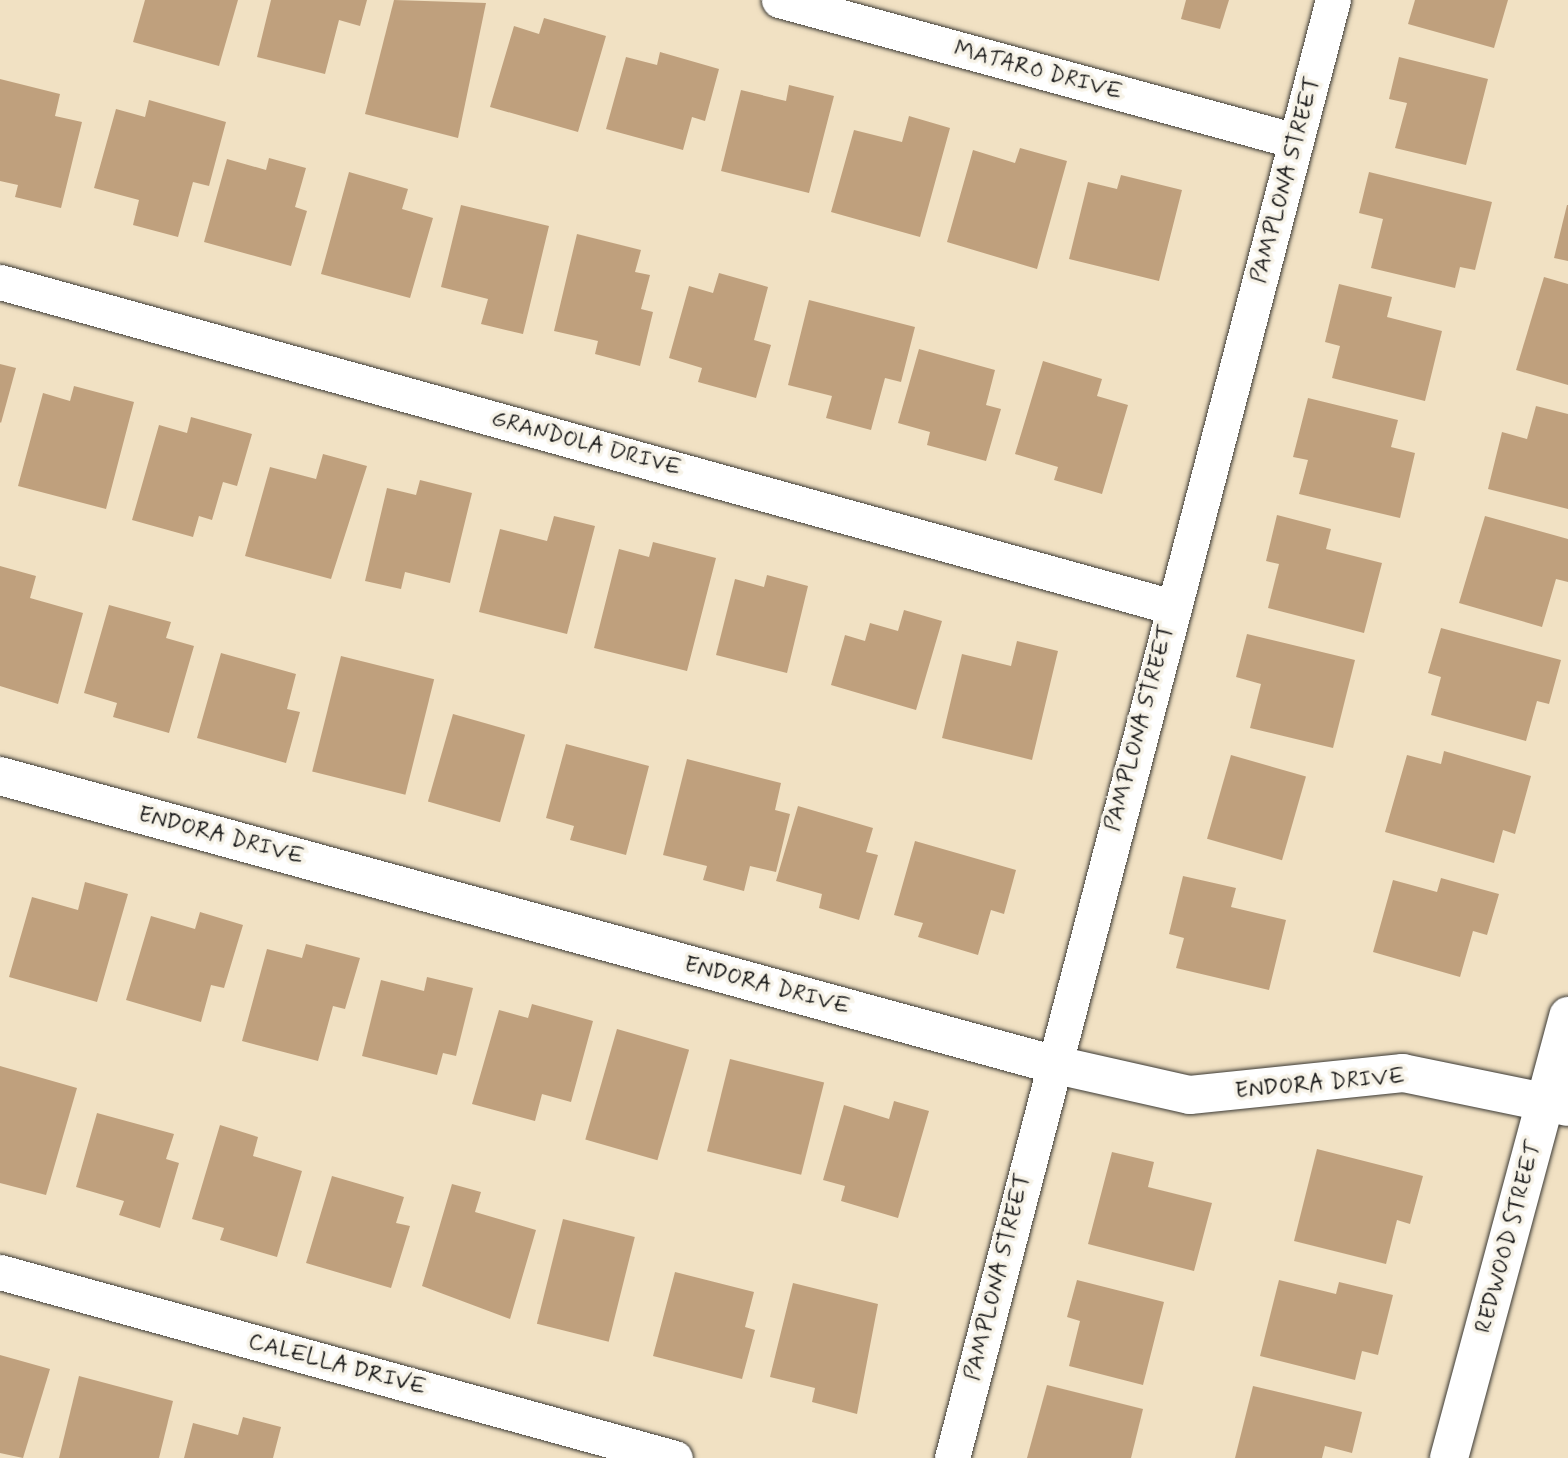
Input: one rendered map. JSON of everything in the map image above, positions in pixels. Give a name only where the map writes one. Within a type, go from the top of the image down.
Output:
[{"type":"street","name":"MATARO DRIVE","points":[[779,0],[1296,141]]},
{"type":"street","name":"PAMPLONA STREET","points":[[952,1458],[1052,1064],[1334,0]]},
{"type":"street","name":"GRANDOLA DRIVE","points":[[0,282],[1173,607]]},
{"type":"street","name":"ENDORA DRIVE","points":[[0,776],[1052,1064],[1190,1096],[1403,1073],[1557,1104]]},
{"type":"street","name":"REDWOOD STREET","points":[[1449,1458],[1557,1104],[1568,1016]]},
{"type":"street","name":"CALELLA DRIVE","points":[[0,1272],[675,1458]]},
{"type":"building","points":[[145,0],[238,0],[219,66],[133,42]]},
{"type":"building","points":[[271,0],[367,0],[360,26],[339,20],[325,74],[257,57]]},
{"type":"building","points":[[394,0],[486,3],[458,138],[365,114]]},
{"type":"building","points":[[1186,0],[1229,0],[1220,29],[1181,19]]},
{"type":"building","points":[[1415,0],[1508,0],[1494,48],[1408,24]]},
{"type":"building","points":[[544,18],[606,36],[578,132],[490,107],[514,26],[539,34]]},
{"type":"building","points":[[660,52],[719,69],[705,121],[692,117],[683,150],[606,129],[626,57],[657,65]]},
{"type":"building","points":[[1399,57],[1488,79],[1466,165],[1395,148],[1407,103],[1389,99]]},
{"type":"building","points":[[0,79],[60,94],[55,116],[82,122],[61,208],[15,197],[18,185],[0,181]]},
{"type":"building","points":[[789,85],[834,96],[809,193],[721,171],[741,90],[786,101]]},
{"type":"building","points":[[149,100],[226,122],[209,186],[193,182],[178,237],[133,225],[139,200],[94,188],[116,109],[145,117]]},
{"type":"building","points":[[909,116],[950,128],[920,237],[831,212],[854,130],[902,142]]},
{"type":"building","points":[[1020,148],[1067,161],[1037,269],[947,242],[973,150],[1015,163]]},
{"type":"building","points":[[269,158],[306,168],[295,207],[307,211],[291,266],[204,242],[227,159],[266,170]]},
{"type":"building","points":[[349,172],[408,189],[402,209],[433,218],[410,298],[321,274]]},
{"type":"building","points":[[1369,172],[1492,202],[1475,270],[1460,267],[1455,288],[1371,268],[1383,219],[1359,213]]},
{"type":"building","points":[[1121,175],[1182,190],[1159,281],[1069,259],[1088,182],[1117,189]]},
{"type":"building","points":[[461,205],[549,226],[523,334],[481,324],[488,299],[441,287]]},
{"type":"building","points":[[1568,205],[1568,261],[1554,258]]},
{"type":"building","points":[[577,234],[641,250],[635,272],[650,275],[641,309],[653,312],[640,366],[595,354],[598,341],[554,331]]},
{"type":"building","points":[[719,273],[768,287],[754,340],[771,345],[756,398],[698,382],[702,368],[669,358],[689,286],[713,293]]},
{"type":"building","points":[[1544,277],[1568,284],[1568,385],[1516,370]]},
{"type":"building","points":[[1339,284],[1392,297],[1387,317],[1442,331],[1425,401],[1332,378],[1340,346],[1325,342]]},
{"type":"building","points":[[809,300],[915,327],[901,382],[885,378],[871,430],[826,418],[832,396],[788,385]]},
{"type":"building","points":[[919,349],[995,370],[986,405],[1001,409],[986,461],[927,445],[930,432],[898,423]]},
{"type":"building","points":[[1043,361],[1102,379],[1097,396],[1128,405],[1102,494],[1054,480],[1058,467],[1015,454]]},
{"type":"building","points":[[0,364],[16,368],[1,423],[0,422]]},
{"type":"building","points":[[74,386],[134,402],[106,509],[18,486],[43,393],[70,401]]},
{"type":"building","points":[[1308,398],[1398,420],[1391,447],[1415,453],[1400,518],[1299,494],[1308,460],[1293,457]]},
{"type":"building","points":[[1536,406],[1568,414],[1568,509],[1488,489],[1502,432],[1527,439]]},
{"type":"building","points":[[191,417],[252,434],[237,486],[223,482],[212,520],[199,516],[193,537],[132,520],[159,425],[187,433]]},
{"type":"building","points":[[323,454],[367,466],[331,579],[245,556],[270,467],[316,479]]},
{"type":"building","points":[[420,480],[472,493],[450,583],[405,572],[401,589],[365,581],[387,488],[416,495]]},
{"type":"building","points":[[1277,515],[1331,529],[1326,549],[1382,563],[1364,633],[1268,608],[1279,564],[1266,561]]},
{"type":"building","points":[[554,516],[595,526],[567,634],[479,612],[500,529],[547,541]]},
{"type":"building","points":[[1485,516],[1568,539],[1568,582],[1556,579],[1542,627],[1459,603]]},
{"type":"building","points":[[653,542],[716,558],[687,671],[594,648],[619,549],[649,557]]},
{"type":"building","points":[[0,566],[36,576],[30,598],[83,613],[58,704],[0,686]]},
{"type":"building","points":[[767,575],[808,586],[787,673],[716,655],[735,579],[764,587]]},
{"type":"building","points":[[109,605],[171,622],[166,638],[194,646],[169,733],[113,717],[117,703],[84,693]]},
{"type":"building","points":[[904,610],[942,621],[916,710],[831,685],[845,635],[865,641],[870,623],[898,631]]},
{"type":"building","points":[[1441,628],[1561,660],[1549,704],[1537,701],[1526,741],[1431,715],[1441,677],[1428,673]]},
{"type":"building","points":[[1247,634],[1355,660],[1333,748],[1250,728],[1261,684],[1236,677]]},
{"type":"building","points":[[1017,641],[1058,651],[1032,760],[942,738],[962,654],[1011,666]]},
{"type":"building","points":[[221,653],[296,674],[287,709],[300,712],[286,763],[197,738]]},
{"type":"building","points":[[341,656],[434,679],[405,795],[312,771]]},
{"type":"building","points":[[453,714],[525,735],[500,822],[428,801]]},
{"type":"building","points":[[566,744],[649,766],[626,855],[570,840],[574,826],[546,818]]},
{"type":"building","points":[[1444,751],[1531,776],[1515,834],[1503,830],[1494,863],[1385,832],[1407,755],[1441,764]]},
{"type":"building","points":[[1231,755],[1306,776],[1282,860],[1207,839]]},
{"type":"building","points":[[687,759],[781,783],[775,810],[790,814],[776,872],[750,866],[744,891],[703,880],[707,866],[663,855]]},
{"type":"building","points":[[798,806],[873,828],[866,852],[878,855],[859,920],[819,908],[822,894],[776,881]]},
{"type":"building","points":[[915,841],[1016,870],[1004,914],[991,910],[978,955],[918,937],[923,923],[894,915]]},
{"type":"building","points":[[1183,876],[1236,888],[1231,907],[1286,920],[1269,990],[1176,968],[1184,938],[1169,934]]},
{"type":"building","points":[[1441,878],[1499,894],[1487,935],[1473,931],[1460,977],[1373,952],[1393,880],[1437,892]]},
{"type":"building","points":[[85,882],[128,894],[97,1002],[9,977],[32,897],[78,910]]},
{"type":"building","points":[[200,912],[243,925],[224,988],[211,985],[201,1022],[126,1000],[151,916],[195,929]]},
{"type":"building","points":[[306,944],[360,958],[345,1009],[333,1006],[318,1061],[242,1041],[267,949],[302,958]]},
{"type":"building","points":[[427,977],[473,988],[456,1056],[443,1053],[437,1075],[362,1056],[381,980],[424,991]]},
{"type":"building","points":[[532,1004],[593,1021],[571,1102],[542,1094],[535,1121],[472,1104],[499,1010],[528,1018]]},
{"type":"building","points":[[617,1029],[689,1050],[657,1160],[585,1140]]},
{"type":"building","points":[[730,1059],[824,1082],[801,1175],[707,1151]]},
{"type":"building","points":[[0,1066],[77,1088],[46,1195],[0,1183]]},
{"type":"building","points":[[894,1101],[929,1111],[898,1218],[841,1201],[845,1186],[823,1180],[844,1105],[889,1119]]},
{"type":"building","points":[[97,1113],[174,1134],[166,1159],[179,1163],[160,1228],[119,1215],[124,1201],[76,1187]]},
{"type":"building","points":[[220,1125],[258,1137],[253,1156],[302,1171],[277,1257],[220,1240],[224,1228],[192,1219]]},
{"type":"building","points":[[1317,1149],[1423,1176],[1410,1224],[1397,1220],[1386,1264],[1294,1241]]},
{"type":"building","points":[[1112,1152],[1154,1162],[1148,1187],[1212,1203],[1194,1271],[1088,1244]]},
{"type":"building","points":[[332,1176],[404,1197],[396,1223],[410,1226],[391,1288],[306,1263]]},
{"type":"building","points":[[452,1184],[481,1192],[475,1212],[536,1230],[510,1319],[422,1286]]},
{"type":"building","points":[[563,1219],[635,1237],[609,1342],[537,1324]]},
{"type":"building","points":[[675,1272],[754,1292],[745,1327],[755,1330],[742,1379],[653,1356]]},
{"type":"building","points":[[1077,1280],[1164,1302],[1143,1385],[1069,1366],[1080,1321],[1067,1317]]},
{"type":"building","points":[[1279,1280],[1336,1294],[1339,1282],[1393,1295],[1378,1355],[1362,1351],[1355,1380],[1260,1356]]},
{"type":"building","points":[[793,1283],[878,1304],[857,1414],[812,1402],[815,1388],[770,1377]]},
{"type":"building","points":[[0,1355],[50,1369],[23,1458],[0,1453]]},
{"type":"building","points":[[79,1376],[173,1401],[159,1458],[59,1458]]},
{"type":"building","points":[[1047,1385],[1143,1409],[1131,1458],[1027,1458]]},
{"type":"building","points":[[1253,1386],[1362,1412],[1352,1453],[1325,1446],[1322,1458],[1235,1458]]},
{"type":"building","points":[[243,1417],[281,1427],[273,1458],[184,1458],[193,1423],[238,1435]]}]
